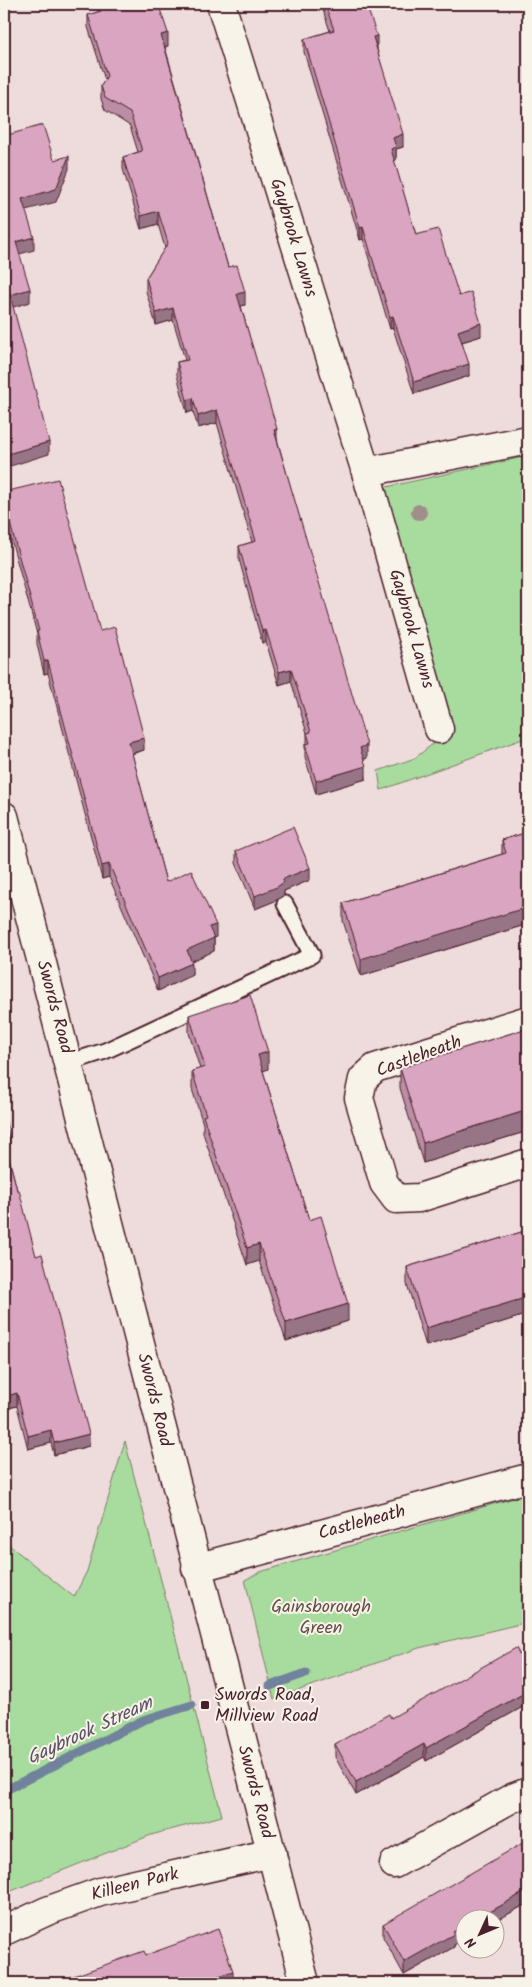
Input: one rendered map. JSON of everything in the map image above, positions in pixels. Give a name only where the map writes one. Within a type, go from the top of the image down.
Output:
[{"type":"street","name":"Gaybrook Lawns","points":[[221,4],[366,472],[439,729]]},
{"type":"street","points":[[366,472],[528,440]]},
{"type":"street","name":"Swords Road","points":[[5,825],[305,1983]]},
{"type":"street","name":"Castleheath","points":[[528,1020],[375,1068],[363,1079],[358,1098],[384,1182],[396,1199],[419,1198],[528,1163]]},
{"type":"street","name":"Castleheath","points":[[196,1568],[528,1478]]},
{"type":"street","points":[[394,1864],[512,1798],[528,1792]]},
{"type":"street","name":"Killeen Park","points":[[4,1931],[47,1911],[100,1892],[272,1854]]},
{"type":"lane","points":[[68,1063],[105,1051],[312,955],[285,904]]},
{"type":"green space","points":[[528,456],[528,737],[381,790],[378,771],[415,758],[448,732],[382,488]]},
{"type":"green space","points":[[125,1441],[222,1816],[151,1835],[4,1894],[4,1541],[74,1597],[87,1571]]},
{"type":"green space","name":"Gainsborough Green","points":[[528,1494],[528,1622],[419,1648],[274,1699],[245,1580],[260,1572]]},
{"type":"building","points":[[99,4],[152,4],[153,8],[159,6],[168,33],[161,35],[228,267],[237,265],[245,292],[237,294],[277,429],[274,430],[367,745],[360,748],[366,766],[316,781],[305,744],[310,743],[307,733],[311,732],[291,669],[279,672],[266,630],[262,631],[239,546],[256,541],[217,410],[198,416],[193,398],[187,400],[177,362],[188,360],[173,308],[156,313],[146,278],[168,243],[158,211],[141,216],[123,157],[142,151],[130,113],[105,98],[101,86],[107,76],[88,15],[101,11]]},
{"type":"building","points":[[325,4],[366,4],[377,36],[373,37],[403,134],[393,138],[396,147],[391,149],[416,235],[438,229],[459,296],[471,292],[481,323],[458,331],[469,364],[414,382],[393,316],[390,317],[363,227],[360,228],[304,39],[334,30]]},
{"type":"building","points":[[43,125],[54,160],[69,156],[56,189],[22,199],[34,237],[16,242],[30,289],[10,295],[49,442],[4,455],[4,136]]},
{"type":"building","points":[[58,479],[100,631],[115,627],[144,738],[129,742],[166,882],[191,870],[216,925],[209,927],[214,938],[187,950],[192,963],[158,978],[109,864],[102,866],[48,661],[44,661],[37,631],[39,631],[4,501],[4,492]]},
{"type":"building","points":[[293,827],[310,868],[283,879],[284,882],[277,887],[255,896],[236,851]]},
{"type":"building","points":[[528,832],[528,907],[361,959],[343,903],[506,853],[502,840]]},
{"type":"building","points":[[250,995],[268,1052],[258,1055],[309,1220],[321,1216],[348,1304],[286,1323],[259,1244],[247,1248],[203,1116],[206,1115],[192,1071],[205,1067],[189,1015]]},
{"type":"building","points":[[528,1028],[528,1110],[423,1143],[400,1068]]},
{"type":"building","points":[[4,1112],[9,1137],[4,1138]]},
{"type":"building","points":[[4,1138],[36,1256],[42,1254],[89,1434],[54,1443],[51,1430],[28,1436],[17,1393],[4,1397]]},
{"type":"building","points":[[528,1230],[528,1297],[426,1328],[407,1267]]},
{"type":"building","points":[[516,1648],[528,1670],[528,1691],[426,1748],[424,1744],[356,1782],[335,1744],[389,1714],[391,1718]]},
{"type":"building","points":[[528,1840],[528,1890],[493,1910],[454,1910],[454,1934],[404,1962],[383,1924]]},
{"type":"building","points":[[218,1929],[233,1971],[200,1983],[54,1983],[144,1951],[146,1955]]},
{"type":"waterway","name":"Gaybrook Stream","points":[[270,1686],[306,1673]]},
{"type":"waterway","name":"Gaybrook Stream","points":[[4,1791],[143,1720],[192,1705]]},
{"type":"place","name":"Swords Road, Millview Road","points":[[205,1705]]}]
